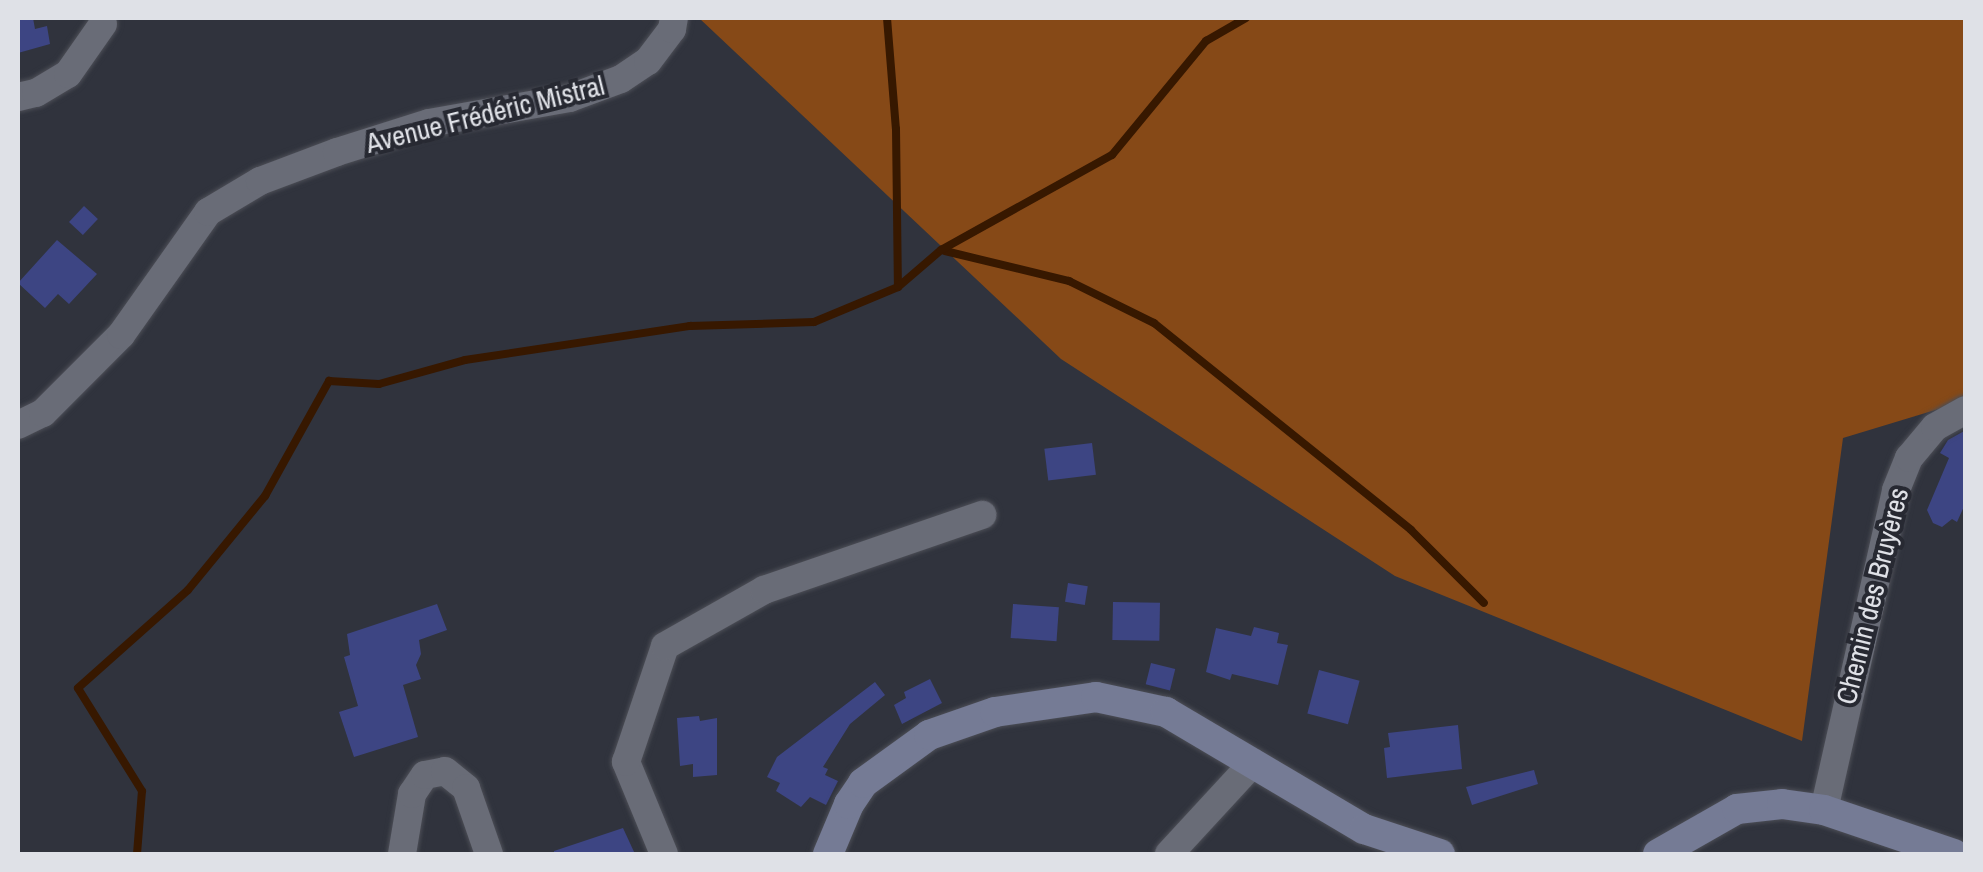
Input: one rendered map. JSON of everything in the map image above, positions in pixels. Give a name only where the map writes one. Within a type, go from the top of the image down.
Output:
[{"type":"street","name":"Avenue Frédéric Mistral","points":[[18,425],[42,413],[121,334],[208,212],[260,181],[337,152],[429,123],[570,98],[621,79],[648,61],[672,29],[674,18]]},
{"type":"street","points":[[18,97],[36,93],[68,74],[103,24]]},
{"type":"street","name":"Chemin des Bruyères","points":[[1824,810],[1896,490],[1909,458],[1935,427],[1966,410]]},
{"type":"street","points":[[664,854],[626,762],[665,646],[764,590],[982,516]]},
{"type":"street","points":[[828,854],[848,804],[863,783],[888,761],[929,736],[995,712],[1064,699],[1128,700],[1202,729],[1364,829],[1440,854]]},
{"type":"street","points":[[1169,854],[1253,763]]},
{"type":"street","points":[[402,854],[412,794],[424,775],[445,770],[466,788],[490,854]]},
{"type":"street","points":[[1658,854],[1737,809],[1782,804],[1824,810],[1954,854]]},
{"type":"shaded area","points":[[699,18],[1965,18],[1965,401],[1843,438],[1802,741],[1395,576],[1061,359]]},
{"type":"building","points":[[18,18],[33,18],[35,29],[47,26],[50,44],[18,53]]},
{"type":"building","points":[[84,206],[98,219],[83,235],[69,222]]},
{"type":"building","points":[[57,240],[97,274],[69,304],[58,294],[45,308],[18,283]]},
{"type":"building","points":[[1966,430],[1966,502],[1957,522],[1952,519],[1942,527],[1933,523],[1927,510],[1949,458],[1940,453],[1948,440]]},
{"type":"building","points":[[1092,443],[1096,475],[1048,481],[1044,449]]},
{"type":"building","points":[[1068,583],[1088,586],[1085,605],[1065,602]]},
{"type":"building","points":[[1113,602],[1160,603],[1159,641],[1112,640]]},
{"type":"building","points":[[437,604],[447,630],[419,640],[421,654],[416,665],[421,679],[403,685],[418,737],[354,757],[339,712],[358,706],[344,657],[350,655],[347,634]]},
{"type":"building","points":[[1013,604],[1059,607],[1057,641],[1011,638]]},
{"type":"building","points":[[1254,627],[1279,633],[1277,643],[1288,645],[1278,685],[1232,674],[1230,680],[1206,672],[1216,628],[1251,636]]},
{"type":"building","points":[[1151,663],[1175,669],[1170,690],[1146,684]]},
{"type":"building","points":[[1319,670],[1360,681],[1348,724],[1307,713]]},
{"type":"building","points":[[930,679],[942,703],[902,724],[894,705],[906,698],[904,692]]},
{"type":"building","points":[[875,682],[885,695],[850,724],[823,767],[828,769],[825,775],[838,781],[826,805],[810,797],[801,807],[776,791],[780,783],[767,777],[777,757]]},
{"type":"building","points":[[699,716],[700,721],[717,718],[717,775],[693,777],[693,764],[680,766],[677,718]]},
{"type":"building","points":[[1458,725],[1462,769],[1387,778],[1384,748],[1390,747],[1388,733]]},
{"type":"building","points":[[1534,770],[1538,784],[1472,805],[1466,787]]},
{"type":"building","points":[[623,828],[635,854],[554,854],[554,851]]},
{"type":"waterway","points":[[887,18],[896,129],[898,287]]},
{"type":"waterway","points":[[137,854],[142,791],[78,688],[188,590],[265,496],[329,381],[379,384],[465,360],[690,326],[814,322],[898,287],[941,250],[1112,155],[1206,41],[1246,18]]},
{"type":"waterway","points":[[945,251],[1069,281],[1154,323],[1411,530],[1484,603]]}]
